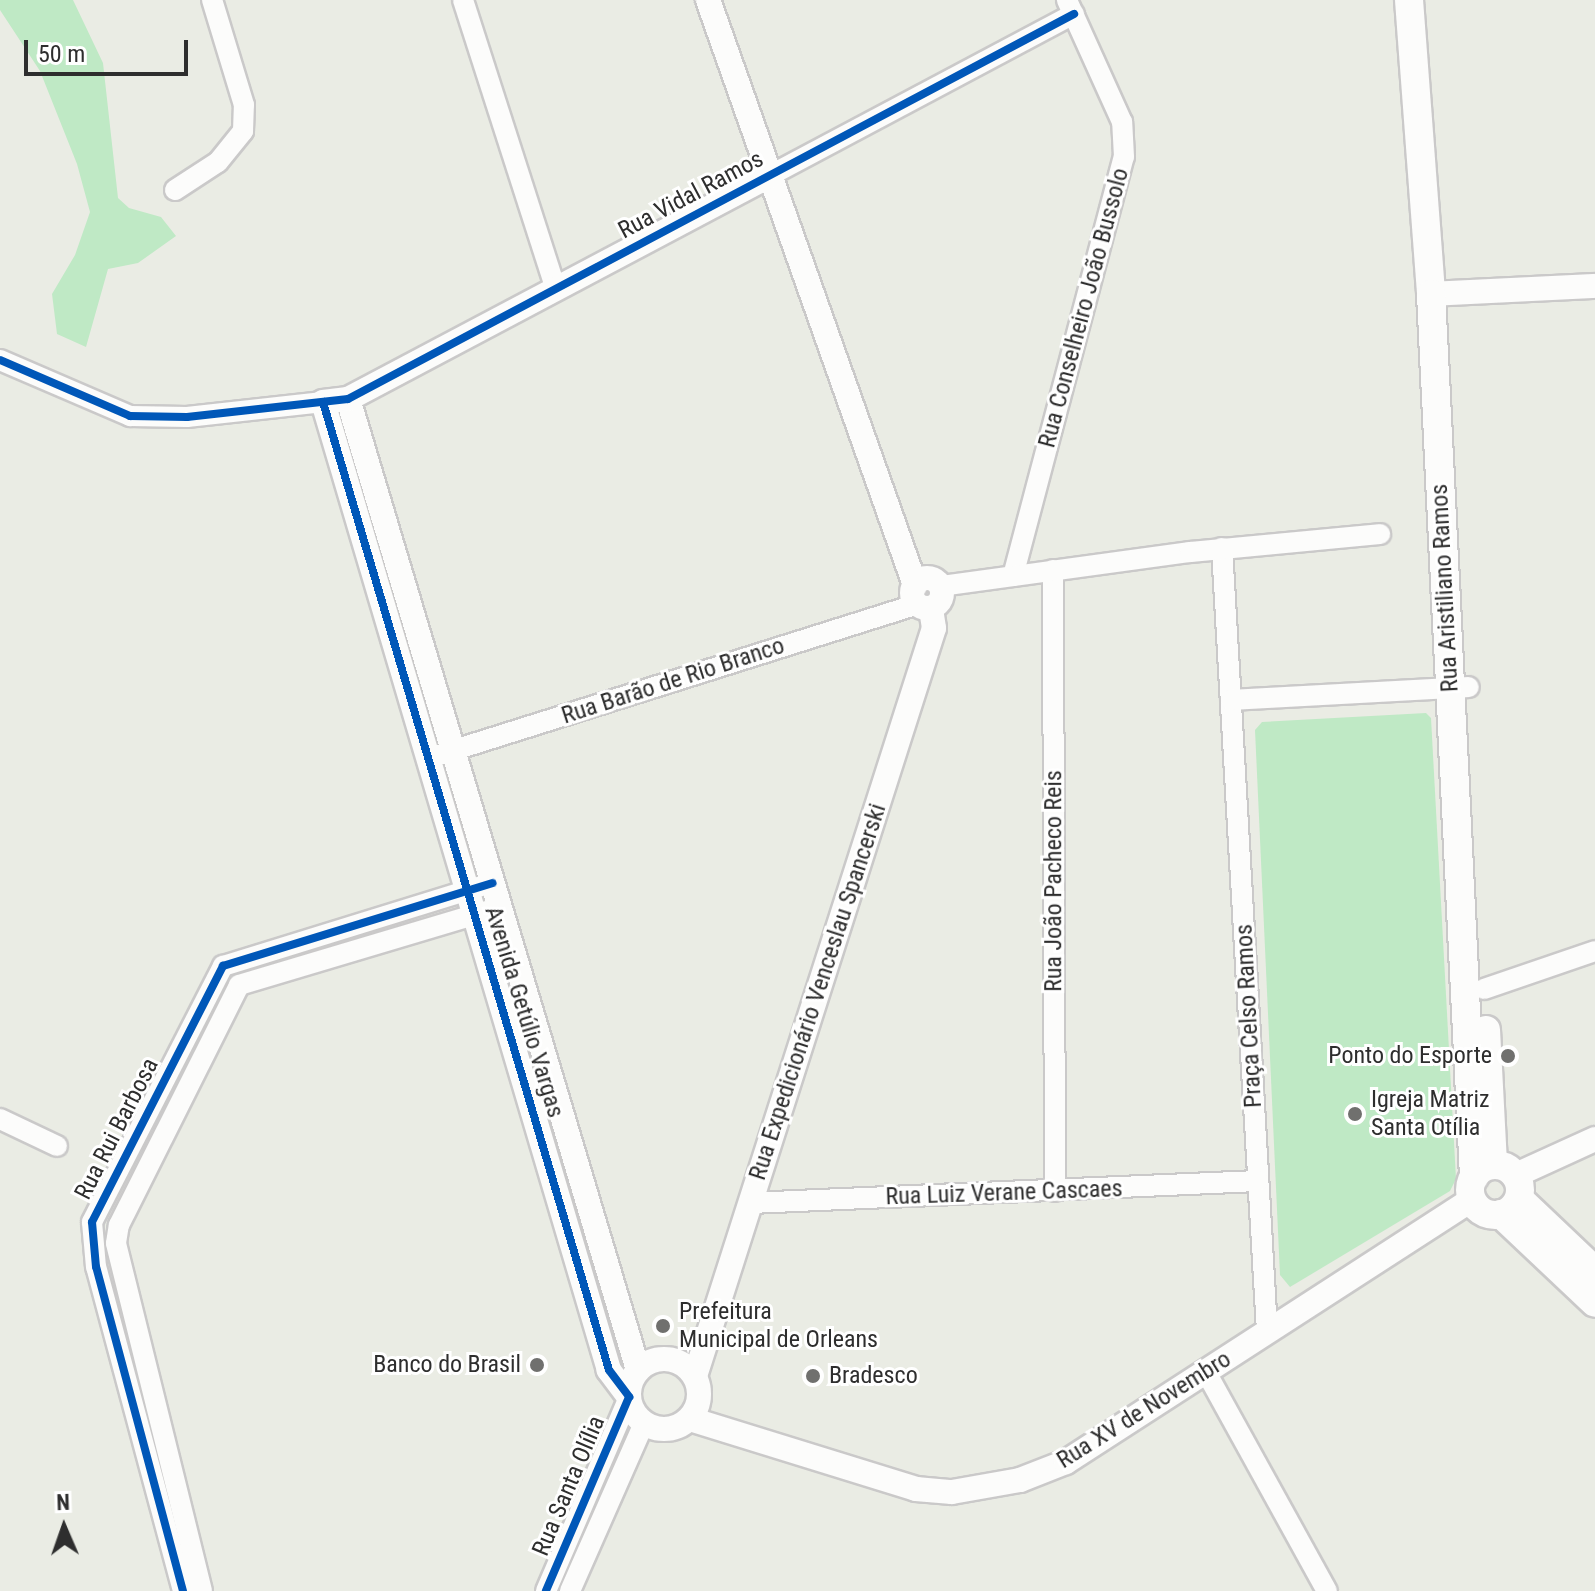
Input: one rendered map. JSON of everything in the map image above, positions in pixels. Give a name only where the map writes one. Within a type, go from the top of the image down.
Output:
[{"type":"main road","name":"Rua Aristiliano Ramos","points":[[1409,0],[1439,294]]},
{"type":"main road","name":"Rua Aristiliano Ramos","points":[[1427,0],[1459,688],[1496,1188]]},
{"type":"main road","name":"Rua Aristiliano Ramos","points":[[1459,688],[1484,989],[1496,1188]]},
{"type":"main road","points":[[1496,1188],[1595,1271]]},
{"type":"main road","points":[[1496,1188],[1595,1303]]},
{"type":"street","points":[[175,190],[218,162],[243,131],[244,105],[212,0]]},
{"type":"street","points":[[463,0],[556,289]]},
{"type":"street","name":"Rua Expedicionário Venceslau Spancerski","points":[[695,1376],[934,628],[926,596],[708,0]]},
{"type":"street","name":"Rua Vidal Ramos","points":[[323,402],[348,399],[771,175],[1071,7]]},
{"type":"street","name":"Rua Conselheiro João Bussolo","points":[[1013,576],[1124,157],[1122,122],[1071,7]]},
{"type":"street","points":[[1439,294],[1595,286]]},
{"type":"street","points":[[0,360],[130,416],[187,417],[323,402]]},
{"type":"street","name":"Avenida Getúlio Vargas","points":[[348,399],[638,1370]]},
{"type":"street","name":"Avenida Getúlio Vargas","points":[[323,402],[609,1370],[629,1397]]},
{"type":"street","name":"Rua Barão de Rio Branco","points":[[429,758],[926,596],[1053,570],[1222,548],[1380,534]]},
{"type":"street","name":"Praça Celso Ramos","points":[[1222,548],[1267,1332]]},
{"type":"street","name":"Rua João Pacheco Reis","points":[[1053,570],[1055,1191]]},
{"type":"street","points":[[1231,700],[1459,688]]},
{"type":"street","name":"Rua Rui Barbosa","points":[[183,1591],[123,1373],[89,1232],[223,966],[492,883]]},
{"type":"street","name":"Rua Rui Barbosa","points":[[202,1591],[120,1262],[116,1233],[239,985],[500,907]]},
{"type":"street","points":[[300,942],[307,965]]},
{"type":"street","points":[[1484,989],[1595,951]]},
{"type":"street","points":[[190,1031],[211,1043]]},
{"type":"street","points":[[155,1099],[176,1112]]},
{"type":"street","points":[[0,1119],[57,1146]]},
{"type":"street","name":"Rua XV de Novembro","points":[[690,1419],[916,1489],[952,1492],[1044,1472],[1496,1188],[1595,1139]]},
{"type":"street","points":[[548,1162],[574,1154]]},
{"type":"street","points":[[116,1174],[139,1186]]},
{"type":"street","name":"Rua Luiz Verane Cascaes","points":[[750,1203],[1258,1181]]},
{"type":"street","points":[[96,1267],[120,1262]]},
{"type":"street","points":[[668,1358],[695,1376],[700,1397],[690,1419],[663,1429],[644,1423],[629,1397],[638,1370],[668,1358]]},
{"type":"street","points":[[123,1373],[147,1367]]},
{"type":"street","points":[[1206,1372],[1327,1591]]},
{"type":"street","name":"Rua Santa Olília","points":[[546,1591],[629,1397]]},
{"type":"street","name":"Rua Santa Olília","points":[[570,1591],[644,1423]]},
{"type":"street","points":[[585,1499],[606,1509]]},
{"type":"street","points":[[162,1521],[185,1515]]},
{"type":"green space","points":[[0,0],[73,0],[103,63],[118,198],[129,208],[161,217],[176,236],[138,263],[108,269],[86,347],[57,334],[52,294],[75,255],[90,212],[77,164],[40,71],[0,10]]},
{"type":"green space","points":[[1426,713],[1431,718],[1456,1179],[1450,1191],[1290,1287],[1280,1275],[1255,730],[1262,722]]},
{"type":"cycle path","points":[[0,360],[130,416],[187,417],[348,399],[1074,14]]},
{"type":"cycle path","points":[[323,402],[609,1370],[629,1397],[546,1591]]},
{"type":"cycle path","points":[[183,1591],[96,1267],[92,1222],[223,966],[492,883]]},
{"type":"place","name":"Ponto do Esporte","points":[[1508,1056]]},
{"type":"place","name":"Igreja Matriz Santa Otília","points":[[1355,1114]]},
{"type":"place","name":"Prefeitura Municipal de Orleans","points":[[663,1326]]},
{"type":"place","name":"Banco do Brasil","points":[[537,1365]]},
{"type":"place","name":"Bradesco","points":[[813,1376]]}]
